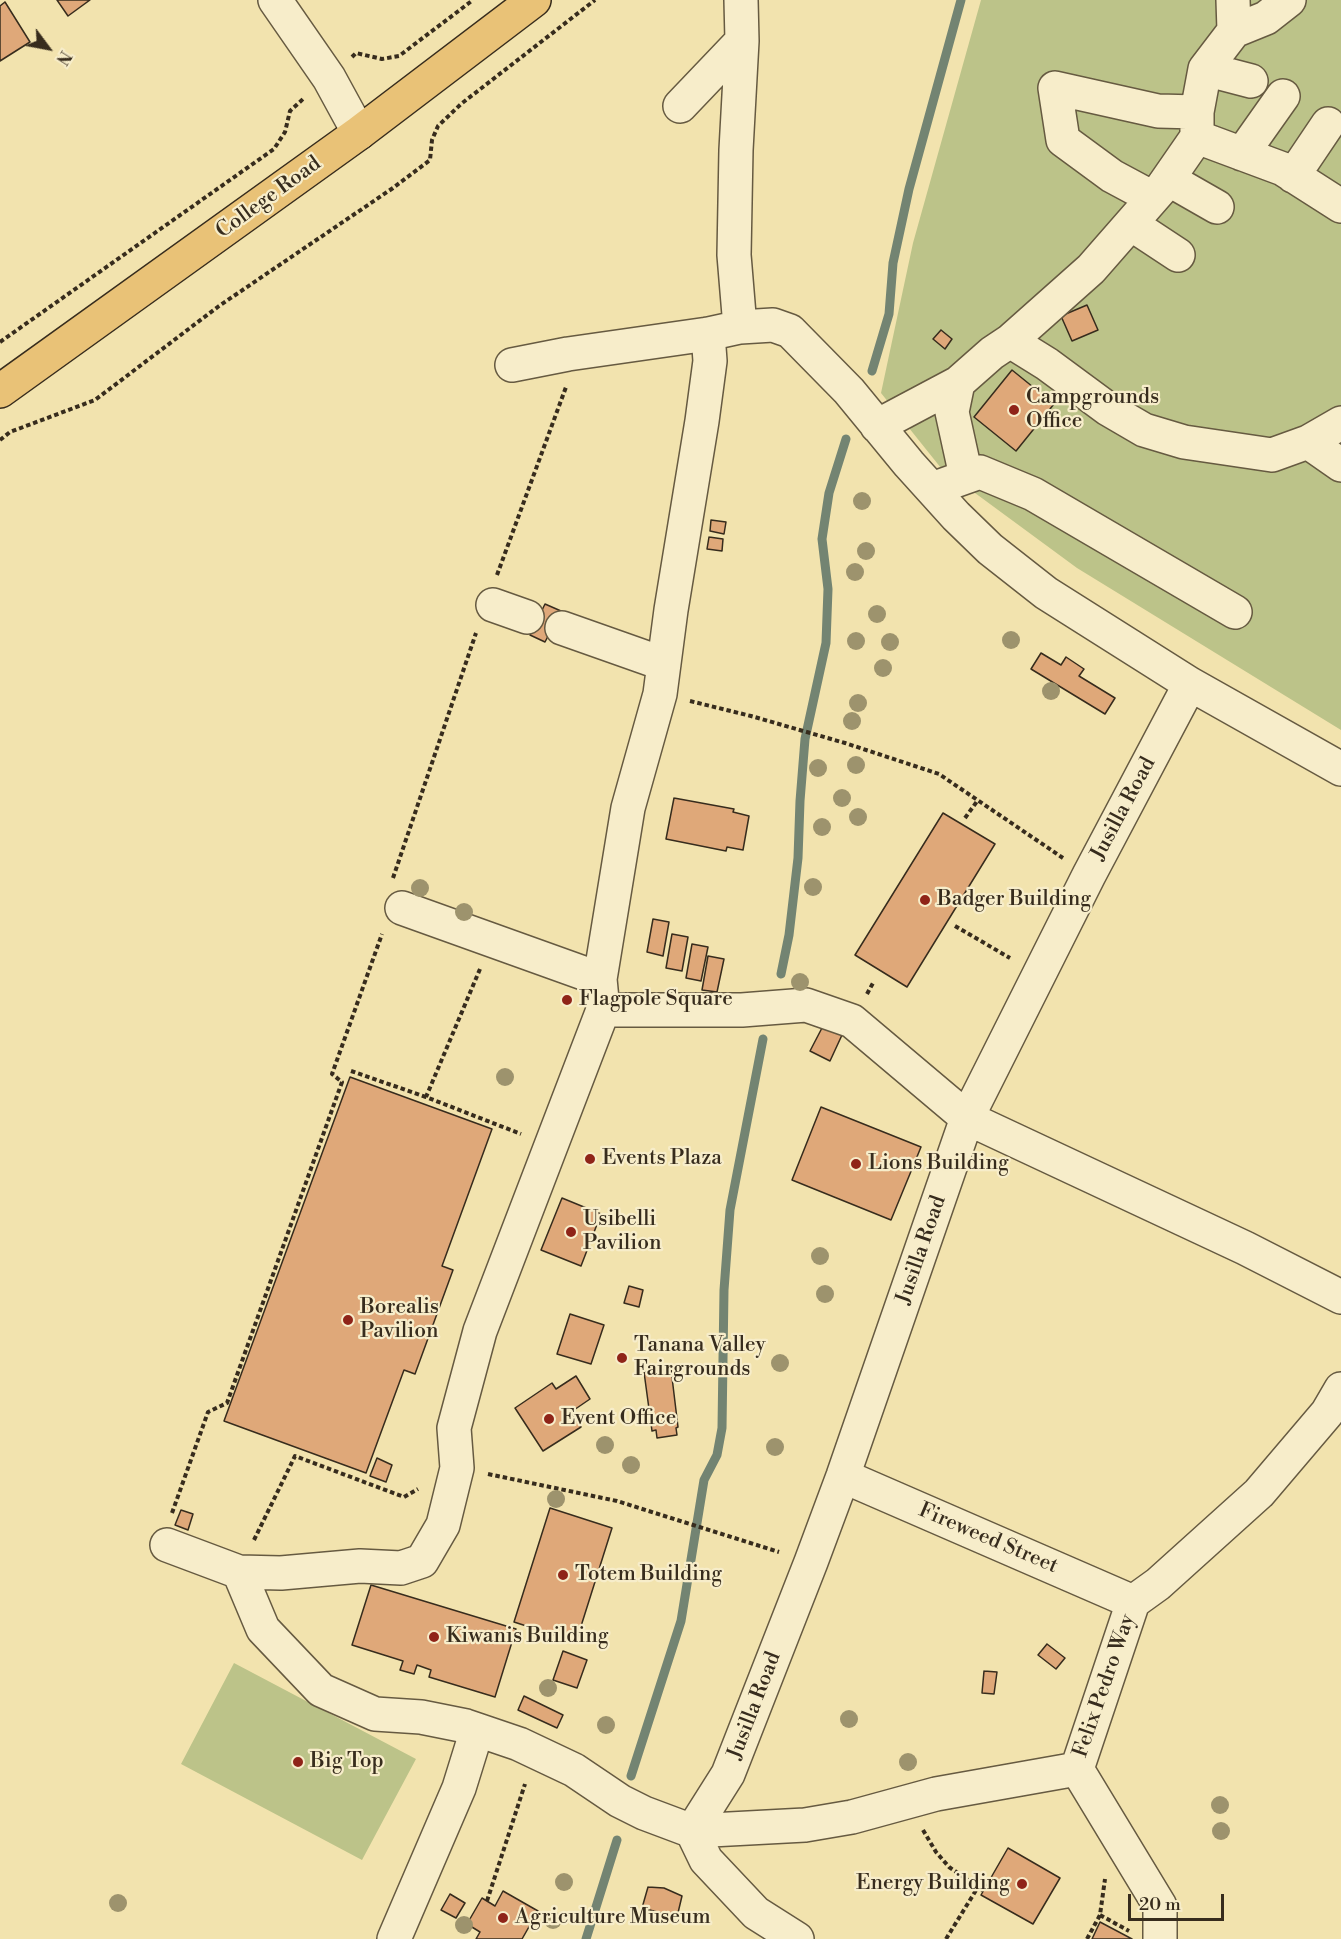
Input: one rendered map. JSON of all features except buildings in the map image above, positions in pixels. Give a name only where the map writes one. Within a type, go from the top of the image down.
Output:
[{"type":"main road","name":"College Road","points":[[0,391],[359,133],[534,0]]},
{"type":"street","points":[[275,0],[329,78],[359,133]]},
{"type":"street","points":[[168,1534],[239,1572],[281,1573],[360,1566],[401,1568],[422,1561],[443,1524],[457,1468],[454,1428],[480,1331],[550,1145],[601,994],[628,808],[662,679],[710,361],[724,331],[734,255],[736,150],[742,41],[741,0]]},
{"type":"street","points":[[877,426],[958,383],[992,353],[1010,341],[1091,269],[1160,189],[1197,125],[1205,69],[1234,16],[1266,18],[1289,0]]},
{"type":"street","points":[[680,106],[742,41]]},
{"type":"street","points":[[1205,69],[1251,81]]},
{"type":"street","points":[[1217,207],[1112,176],[1063,140],[1055,88],[1158,111],[1197,125],[1242,154],[1283,169],[1339,203]]},
{"type":"street","points":[[1242,154],[1283,96]]},
{"type":"street","points":[[1293,176],[1328,124]]},
{"type":"street","points":[[1131,224],[1178,255]]},
{"type":"street","points":[[512,365],[568,354],[773,325],[790,331],[849,391],[956,516],[990,549],[1046,593],[1190,684],[1341,769]]},
{"type":"street","points":[[1010,341],[1047,364],[1108,410],[1144,430],[1185,442],[1272,455],[1308,442],[1341,423]]},
{"type":"street","points":[[958,383],[952,412],[966,476]]},
{"type":"street","points":[[1308,442],[1341,465]]},
{"type":"street","points":[[932,489],[980,472],[1034,494],[1235,612]]},
{"type":"street","points":[[493,605],[528,617]]},
{"type":"street","points":[[562,628],[662,679]]},
{"type":"street","name":"Jusilla Road","points":[[692,1831],[729,1774],[811,1562],[967,1118],[1089,875],[1190,684]]},
{"type":"street","points":[[394,917],[492,941],[601,994],[742,1010],[806,1005],[852,1021],[967,1118],[1245,1248],[1341,1297]]},
{"type":"street","name":"Felix Pedro Way","points":[[1148,1937],[1160,1906],[1077,1769],[1133,1602],[1158,1584],[1259,1493],[1327,1413],[1341,1389]]},
{"type":"street","name":"Fireweed Street","points":[[843,1476],[1133,1602]]},
{"type":"street","points":[[239,1572],[263,1629],[321,1690],[375,1714],[421,1717],[477,1730],[519,1744],[574,1770],[636,1809],[692,1831],[805,1825],[852,1817],[936,1794],[1077,1769]]},
{"type":"street","points":[[394,1939],[459,1788],[477,1730]]},
{"type":"street","points":[[692,1831],[706,1860],[756,1913],[797,1939]]},
{"type":"path","points":[[0,342],[274,149],[285,132],[290,111],[356,53],[382,59],[399,56],[473,0]]},
{"type":"path","points":[[0,440],[10,432],[95,400],[219,306],[393,188],[430,160],[432,140],[438,126],[461,104],[595,0]]},
{"type":"path","points":[[662,679],[779,724],[939,774],[1089,875]]},
{"type":"path","points":[[965,818],[978,800]]},
{"type":"path","points":[[168,1534],[208,1412],[227,1403],[342,1082],[332,1074],[394,917]]},
{"type":"path","points":[[955,926],[1039,975]]},
{"type":"path","points":[[426,1097],[492,941]]},
{"type":"path","points":[[351,1071],[550,1145]]},
{"type":"path","points":[[239,1572],[295,1456],[404,1497],[457,1468],[616,1501],[811,1562]]},
{"type":"path","points":[[487,1901],[536,1752]]},
{"type":"path","points":[[915,1800],[922,1828],[936,1852],[949,1868],[984,1891]]},
{"type":"path","points":[[1087,1939],[1100,1915],[1107,1870],[1119,1839]]},
{"type":"path","points":[[946,1939],[978,1887]]},
{"type":"path","points":[[1100,1915],[1148,1937]]},
{"type":"green space","points":[[981,0],[1341,0],[1341,730],[1077,568],[941,468],[881,393],[913,243]]},
{"type":"green space","name":"Big Top","points":[[234,1663],[416,1759],[362,1860],[181,1764]]},
{"type":"waterway","points":[[872,371],[889,314],[893,263],[909,189],[961,0]]},
{"type":"waterway","points":[[781,974],[789,935],[798,858],[805,739],[826,643],[828,589],[822,539],[829,493],[846,439]]},
{"type":"waterway","points":[[631,1776],[681,1621],[704,1480],[717,1455],[722,1428],[724,1290],[730,1210],[763,1039]]},
{"type":"waterway","points":[[586,1939],[617,1840]]},
{"type":"place","name":"Campgrounds Office","points":[[1014,410]]},
{"type":"place","name":"Badger Building","points":[[925,900]]},
{"type":"place","name":"Flagpole Square","points":[[567,1000]]},
{"type":"place","name":"Events Plaza","points":[[590,1159]]},
{"type":"place","name":"Lions Building","points":[[856,1164]]},
{"type":"place","name":"Usibelli Pavilion","points":[[571,1232]]},
{"type":"place","name":"Borealis Pavilion","points":[[348,1320]]},
{"type":"place","name":"Tanana Valley Fairgrounds","points":[[622,1358]]},
{"type":"place","name":"Event Office","points":[[549,1419]]},
{"type":"place","name":"Totem Building","points":[[563,1575]]},
{"type":"place","name":"Kiwanis Building","points":[[434,1637]]},
{"type":"place","name":"Big Top","points":[[298,1762]]},
{"type":"place","name":"Energy Building","points":[[1022,1884]]},
{"type":"place","name":"Agriculture Museum","points":[[503,1918]]}]
